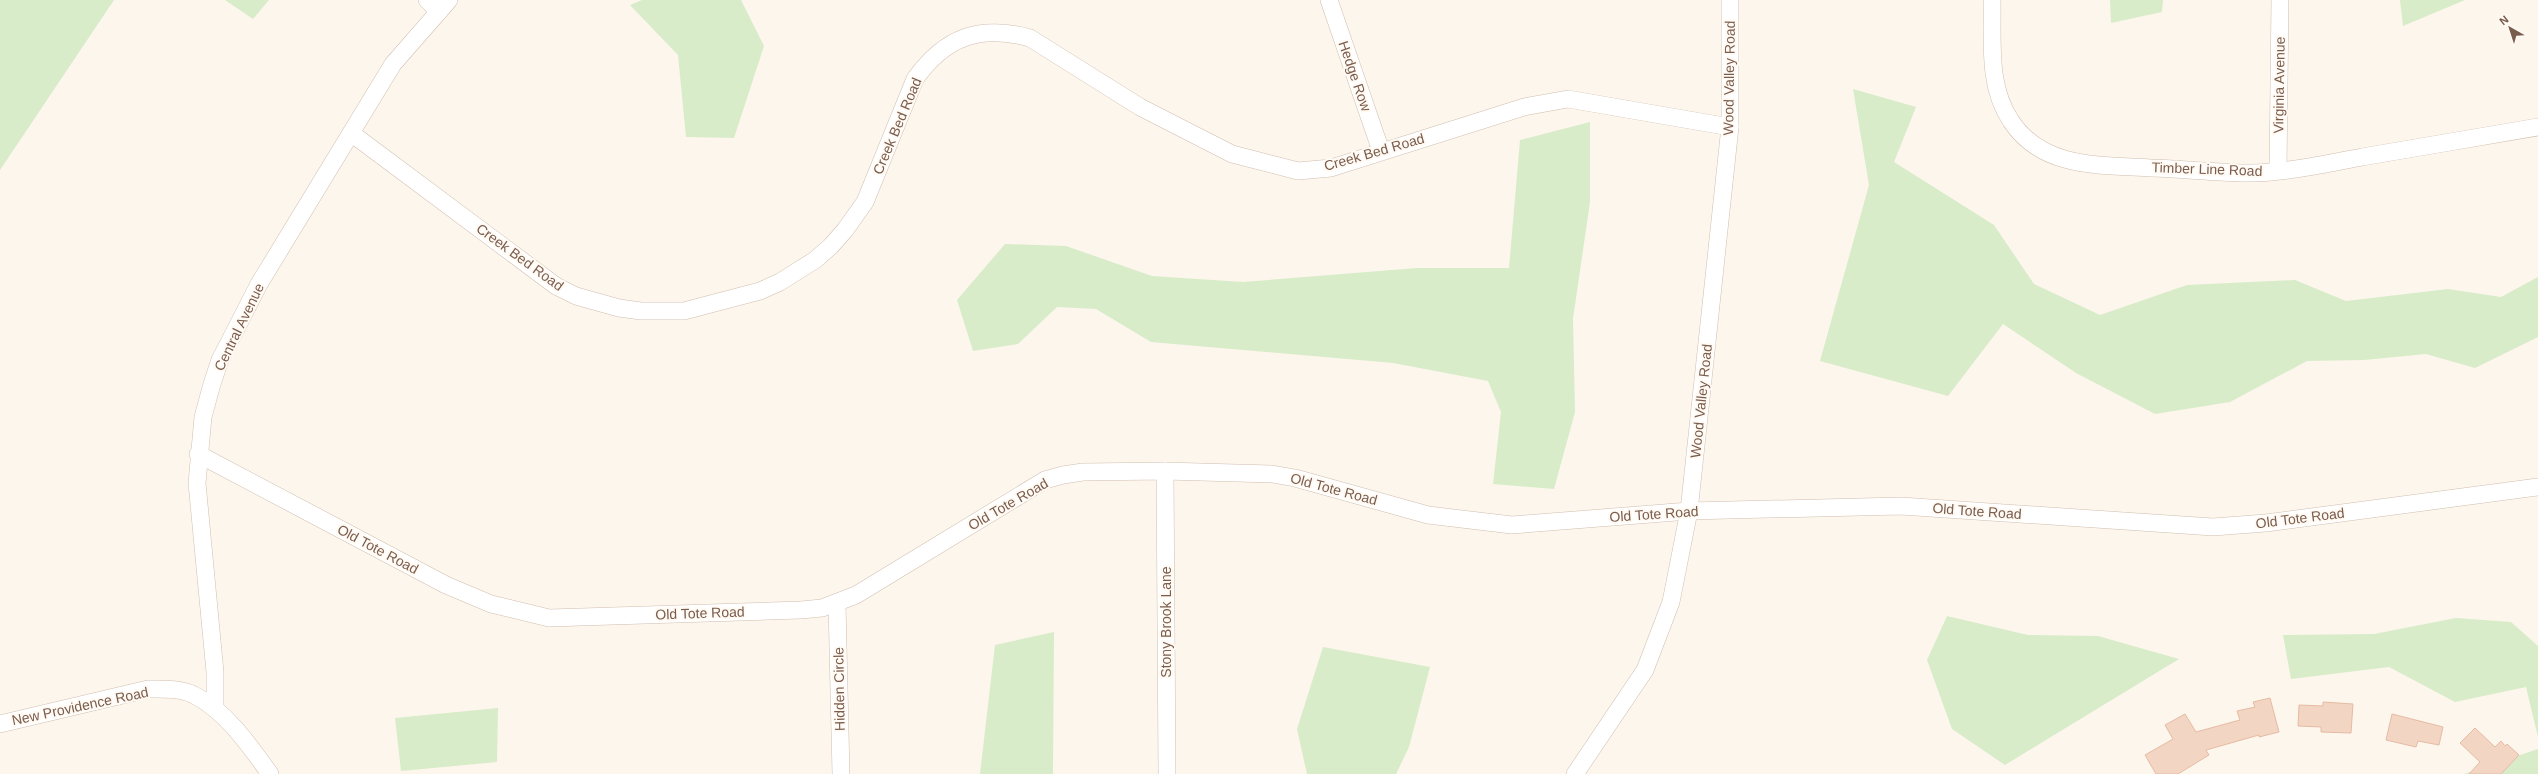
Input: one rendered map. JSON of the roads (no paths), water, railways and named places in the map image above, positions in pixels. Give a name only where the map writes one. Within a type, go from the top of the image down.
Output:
[{"type":"street","name":"Hedge Row","points":[[1329,0],[1381,151]]},
{"type":"street","name":"Wood Valley Road","points":[[1575,774],[1646,670],[1671,602],[1689,511],[1730,127],[1730,0]]},
{"type":"street","name":"Timber Line Road","points":[[1992,0],[1995,84],[2001,104],[2020,132],[2041,150],[2059,159],[2087,164],[2253,173],[2538,127]]},
{"type":"street","name":"Virginia Avenue","points":[[2278,170],[2280,0]]},
{"type":"street","name":"Central Avenue","points":[[215,709],[214,658],[196,483],[203,417],[220,360],[259,284],[351,132],[393,64],[439,4]]},
{"type":"street","name":"Creek Bed Road","points":[[351,132],[556,286],[597,303],[641,312],[664,312],[684,311],[760,291],[798,272],[831,246],[845,230],[865,202],[915,79],[926,63],[940,51],[956,40],[974,34],[1005,32],[1030,38],[1140,107],[1232,154],[1298,171],[1331,168],[1524,107],[1568,99],[1730,127]]},
{"type":"street","name":"Old Tote Road","points":[[198,454],[446,585],[491,604],[549,618],[801,610],[837,604],[856,595],[1045,480],[1063,475],[1084,472],[1165,471],[1272,474],[1295,478],[1428,515],[1512,525],[1689,511],[1901,506],[2213,528],[2266,523],[2538,487]]},
{"type":"street","name":"Stony Brook Lane","points":[[1165,471],[1167,774]]},
{"type":"street","name":"Hidden Circle","points":[[837,604],[841,774]]},
{"type":"street","name":"New Providence Road","points":[[0,724],[148,689],[169,689],[193,694],[215,709],[270,774]]}]
